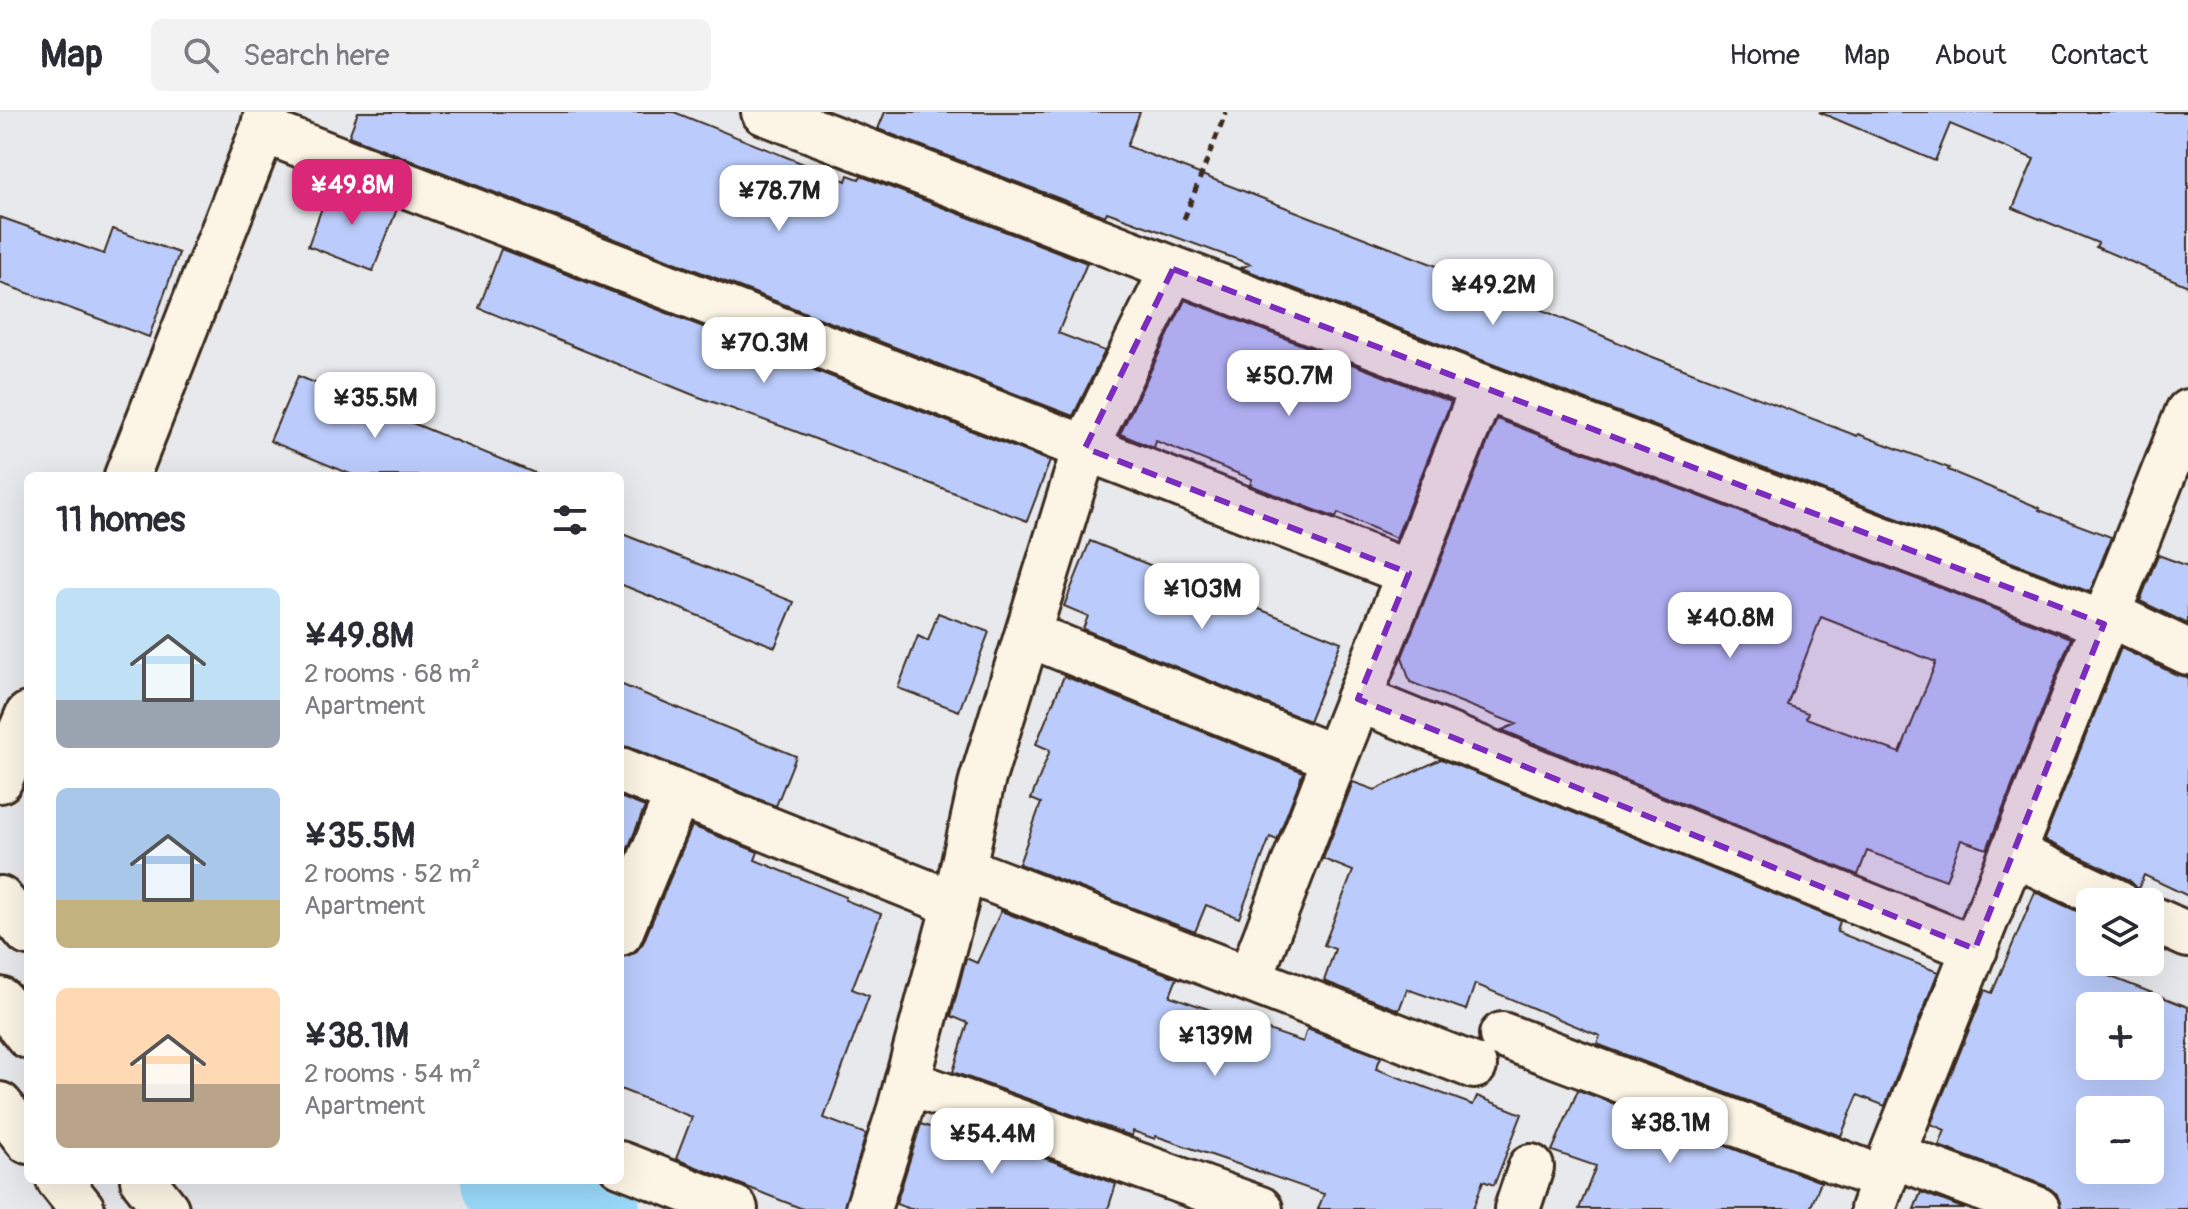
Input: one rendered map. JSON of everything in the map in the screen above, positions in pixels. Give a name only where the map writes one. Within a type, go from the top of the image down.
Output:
[{"type":"main road","points":[[764,112],[1483,388],[2188,652]]},
{"type":"main road","points":[[129,472],[265,121],[1085,448],[1409,573]]},
{"type":"main road","points":[[868,1209],[907,1082],[959,887],[982,781],[1085,448],[1173,269]]},
{"type":"main road","points":[[1250,978],[1483,388]]},
{"type":"main road","points":[[1883,1181],[2186,422]]},
{"type":"main road","points":[[1050,643],[1335,758]]},
{"type":"main road","points":[[1358,699],[1975,949]]},
{"type":"main road","points":[[0,780],[24,724]]},
{"type":"main road","points":[[624,772],[678,793],[959,887],[1488,1050],[1883,1181],[2037,1209]]},
{"type":"main road","points":[[624,923],[678,793]]},
{"type":"main road","points":[[2014,854],[2087,888]]},
{"type":"main road","points":[[0,899],[24,928]]},
{"type":"main road","points":[[2164,924],[2188,935]]},
{"type":"main road","points":[[0,1000],[24,1031]]},
{"type":"main road","points":[[907,1082],[1260,1209]]},
{"type":"main road","points":[[0,1105],[24,1136]]},
{"type":"main road","points":[[624,1166],[735,1209]]},
{"type":"main road","points":[[1517,1209],[1531,1167]]},
{"type":"main road","points":[[62,1184],[82,1209]]},
{"type":"main road","points":[[146,1184],[166,1209]]},
{"type":"path","points":[[1173,269],[1185,216],[1226,112]]},
{"type":"highlighted area","points":[[1173,269],[2104,624],[1975,949],[1358,699],[1409,573],[1085,448]]},
{"type":"building","points":[[358,112],[674,112],[846,181],[848,175],[859,179],[861,176],[1087,263],[1058,333],[1105,351],[1073,416],[349,136]]},
{"type":"building","points":[[885,112],[1140,112],[1127,146],[1473,280],[1645,354],[1949,468],[2039,510],[2111,537],[2090,592],[1241,268],[1250,264],[1107,212],[1105,216],[878,129]]},
{"type":"building","points":[[1819,112],[2188,112],[2188,286],[2096,247],[2098,243],[2013,208],[2034,159],[1950,124],[1935,161]]},
{"type":"building","points":[[331,183],[397,209],[373,271],[308,246]]},
{"type":"building","points":[[0,217],[104,254],[113,229],[179,253],[149,337],[0,283]]},
{"type":"building","points":[[501,249],[1050,461],[1027,521],[696,396],[479,308]]},
{"type":"building","points":[[1185,300],[1451,402],[1396,538],[1338,513],[1336,518],[1250,485],[1252,479],[1156,441],[1154,448],[1120,434]]},
{"type":"building","points":[[298,376],[532,472],[345,472],[270,441]]},
{"type":"building","points":[[1497,419],[2071,638],[1987,849],[1961,840],[1946,880],[1867,851],[1858,875],[1502,730],[1516,724],[1410,682],[1402,657]],"holes":[[[1821,617],[1936,662],[1900,753],[1806,718],[1808,713],[1787,705]]]},
{"type":"building","points":[[624,535],[794,602],[775,647],[624,586]]},
{"type":"building","points":[[1090,541],[1341,642],[1309,721],[1083,629],[1088,616],[1064,606]]},
{"type":"building","points":[[2158,555],[2188,566],[2188,624],[2140,601]]},
{"type":"building","points":[[938,613],[989,632],[959,711],[898,688],[918,636],[928,641]]},
{"type":"building","points":[[2121,648],[2177,675],[2188,677],[2188,896],[2144,875],[2137,888],[2128,879],[2044,840]]},
{"type":"building","points":[[1064,676],[1303,772],[1277,840],[1270,837],[1239,918],[1206,905],[1195,932],[1019,864],[1041,803],[1031,799],[1050,750],[1036,744]]},
{"type":"building","points":[[624,686],[796,756],[776,806],[624,746]]},
{"type":"building","points":[[1441,759],[1840,921],[1837,932],[1938,972],[1885,1106],[1858,1095],[1841,1136],[1597,1044],[1600,1036],[1475,984],[1466,1010],[1407,989],[1399,1010],[1324,981],[1335,949],[1324,945],[1353,871],[1323,859],[1353,782],[1375,790]]},
{"type":"building","points":[[624,799],[645,807],[624,858]]},
{"type":"building","points":[[692,826],[758,852],[755,860],[881,914],[852,989],[869,996],[824,1118],[866,1134],[844,1209],[803,1209],[676,1159],[692,1117],[624,1091],[624,956],[635,953],[643,943]]},
{"type":"building","points":[[2035,892],[2076,911],[2076,976],[2109,976],[2150,992],[2076,992],[2076,1080],[2164,1080],[2164,998],[2188,1007],[2188,1209],[2061,1209],[2057,1194],[2046,1186],[1939,1146],[1945,1130],[1931,1124],[1985,990],[1992,993]]},
{"type":"building","points":[[1001,911],[1177,978],[1170,996],[1303,1042],[1307,1029],[1381,1057],[1376,1069],[1473,1105],[1477,1096],[1522,1114],[1494,1185],[1483,1181],[1473,1209],[1318,1209],[1324,1194],[1156,1136],[1155,1139],[1133,1131],[1132,1136],[953,1072],[968,1023],[951,1016],[966,958],[977,963]]},
{"type":"building","points":[[1578,1090],[1821,1182],[1810,1209],[1579,1209],[1596,1166],[1552,1151]]},
{"type":"building","points":[[938,1120],[1116,1184],[1108,1209],[910,1209],[896,1204],[921,1124],[935,1129]]},
{"type":"building","points":[[1921,1192],[1965,1209],[1914,1209]]},
{"type":"waterway","points":[[523,1184],[589,1209]]}]
